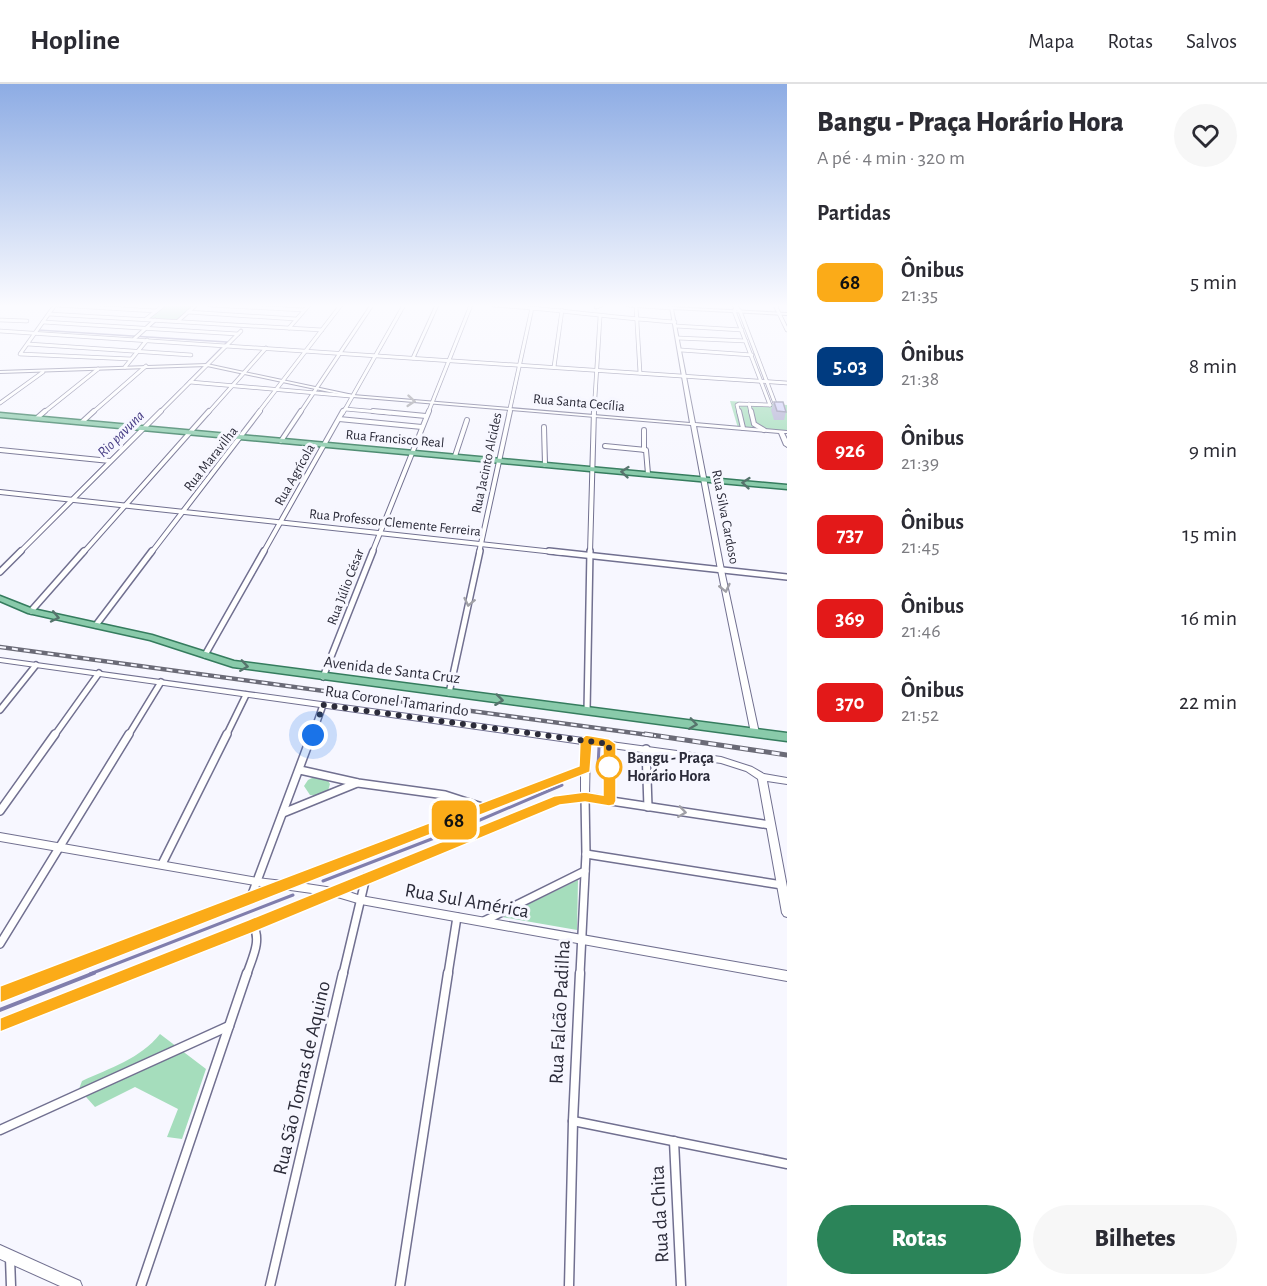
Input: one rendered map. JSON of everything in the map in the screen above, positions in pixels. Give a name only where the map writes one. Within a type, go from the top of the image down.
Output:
[{"type":"main road","name":"Rua Francisco Real","points":[[0,415],[787,487]]},
{"type":"main road","name":"Avenida de Santa Cruz","points":[[0,598],[31,611],[152,638],[233,664],[787,737]]},
{"type":"street","points":[[125,367],[129,361]]},
{"type":"street","points":[[0,572],[70,499],[211,361]]},
{"type":"street","points":[[31,611],[254,361]]},
{"type":"street","name":"Rua Maravilha","points":[[96,625],[299,361]]},
{"type":"street","points":[[281,441],[335,361]]},
{"type":"street","name":"Rua Agrícola","points":[[205,655],[373,361]]},
{"type":"street","name":"Rua Júlio César","points":[[323,676],[449,361]]},
{"type":"street","points":[[468,361],[787,383]]},
{"type":"street","points":[[554,367],[555,361]]},
{"type":"street","points":[[587,711],[589,556],[596,361]]},
{"type":"street","points":[[640,361],[640,373]]},
{"type":"street","name":"Rua Silva Cardoso","points":[[683,361],[721,570],[755,733]]},
{"type":"street","points":[[753,361],[770,405]]},
{"type":"street","points":[[758,361],[776,406]]},
{"type":"street","name":"Rua Jacinto Alcides","points":[[449,693],[519,364]]},
{"type":"street","points":[[0,372],[207,365],[353,396]]},
{"type":"street","points":[[82,422],[146,366]]},
{"type":"street","points":[[37,418],[98,369]]},
{"type":"street","points":[[0,403],[43,372]]},
{"type":"street","name":"Rua Santa Cecília","points":[[190,382],[784,432]]},
{"type":"street","points":[[749,404],[754,424],[764,430]]},
{"type":"street","points":[[743,428],[737,405],[787,407]]},
{"type":"street","points":[[345,409],[426,416]]},
{"type":"street","points":[[369,422],[375,411]]},
{"type":"street","points":[[393,424],[399,414]]},
{"type":"street","points":[[339,420],[422,427]]},
{"type":"street","points":[[455,456],[467,420]]},
{"type":"street","points":[[544,427],[545,465]]},
{"type":"street","points":[[644,430],[644,450],[647,451],[648,474]]},
{"type":"street","points":[[784,432],[787,445]]},
{"type":"street","points":[[605,446],[644,450]]},
{"type":"street","points":[[0,450],[109,461]]},
{"type":"street","name":"Rua Professor Clemente Ferreira","points":[[0,492],[787,577]]},
{"type":"street","name":"Rua Coronel Tamarindo","points":[[0,660],[721,760],[749,769],[762,777],[787,781]]},
{"type":"street","points":[[0,710],[36,665]]},
{"type":"street","points":[[0,811],[99,673]]},
{"type":"street","points":[[0,944],[161,682]]},
{"type":"street","points":[[162,864],[246,695]]},
{"type":"street","points":[[250,900],[323,705]]},
{"type":"street","name":"Rua Falcão Padilha","points":[[570,1286],[573,1121],[586,855],[586,740]]},
{"type":"street","points":[[646,749],[648,807]]},
{"type":"street","points":[[0,994],[250,900],[585,769]]},
{"type":"street","points":[[300,770],[358,783],[445,795],[485,807]]},
{"type":"street","points":[[762,777],[787,913]]},
{"type":"street","points":[[283,813],[358,783]]},
{"type":"street","points":[[0,1024],[253,925],[330,891],[559,800],[585,797],[770,825]]},
{"type":"street","name":"Rua Sul América","points":[[0,837],[257,882],[330,891],[361,900],[787,976]]},
{"type":"street","points":[[586,855],[782,885]]},
{"type":"street","points":[[482,921],[585,871]]},
{"type":"street","name":"Rua São Tomas de Aquino","points":[[270,1286],[366,878]]},
{"type":"street","points":[[400,1286],[456,917]]},
{"type":"street","points":[[141,1286],[257,944],[257,932],[253,925]]},
{"type":"street","points":[[0,1130],[229,1026]]},
{"type":"street","name":"Rua da Chita","points":[[573,1121],[787,1164]]},
{"type":"street","name":"Rua da Chita","points":[[674,1141],[681,1286]]},
{"type":"street","points":[[5,1254],[11,1286]]},
{"type":"street","points":[[5,1254],[75,1286]]},
{"type":"green space","points":[[730,401],[787,405],[787,432],[738,428]]},
{"type":"green space","points":[[316,776],[327,779],[330,784],[328,791],[318,796],[310,795],[304,786],[308,780]]},
{"type":"green space","points":[[578,880],[577,930],[502,917]]},
{"type":"green space","points":[[160,1034],[206,1069],[182,1139],[167,1137],[178,1109],[135,1087],[95,1107],[79,1089],[82,1081],[134,1056]]},
{"type":"building","points":[[774,402],[783,402],[786,412],[777,411]]},
{"type":"waterway","name":"Rio pavuna","points":[[185,385],[208,361]]},
{"type":"waterway","name":"Rio pavuna","points":[[159,411],[181,389]]},
{"type":"waterway","name":"Rio pavuna","points":[[32,538],[127,442]]},
{"type":"waterway","points":[[598,766],[599,747]]},
{"type":"waterway","points":[[323,881],[473,823],[562,785]]},
{"type":"waterway","points":[[90,974],[293,895]]},
{"type":"waterway","points":[[0,1010],[94,973]]},
{"type":"railway","points":[[0,647],[656,736]]},
{"type":"railway","points":[[645,734],[787,755]]},
{"type":"bus line","name":"68","points":[[0,994],[250,900],[585,769],[586,740],[609,744],[609,801],[585,797],[559,800],[481,833],[330,891],[253,925],[0,1024]]},
{"type":"place","name":"Bangu - Praça Horário Hora","points":[[609,767]]},
{"type":"route","points":[[313,735],[323,705],[609,744],[609,767]]}]
